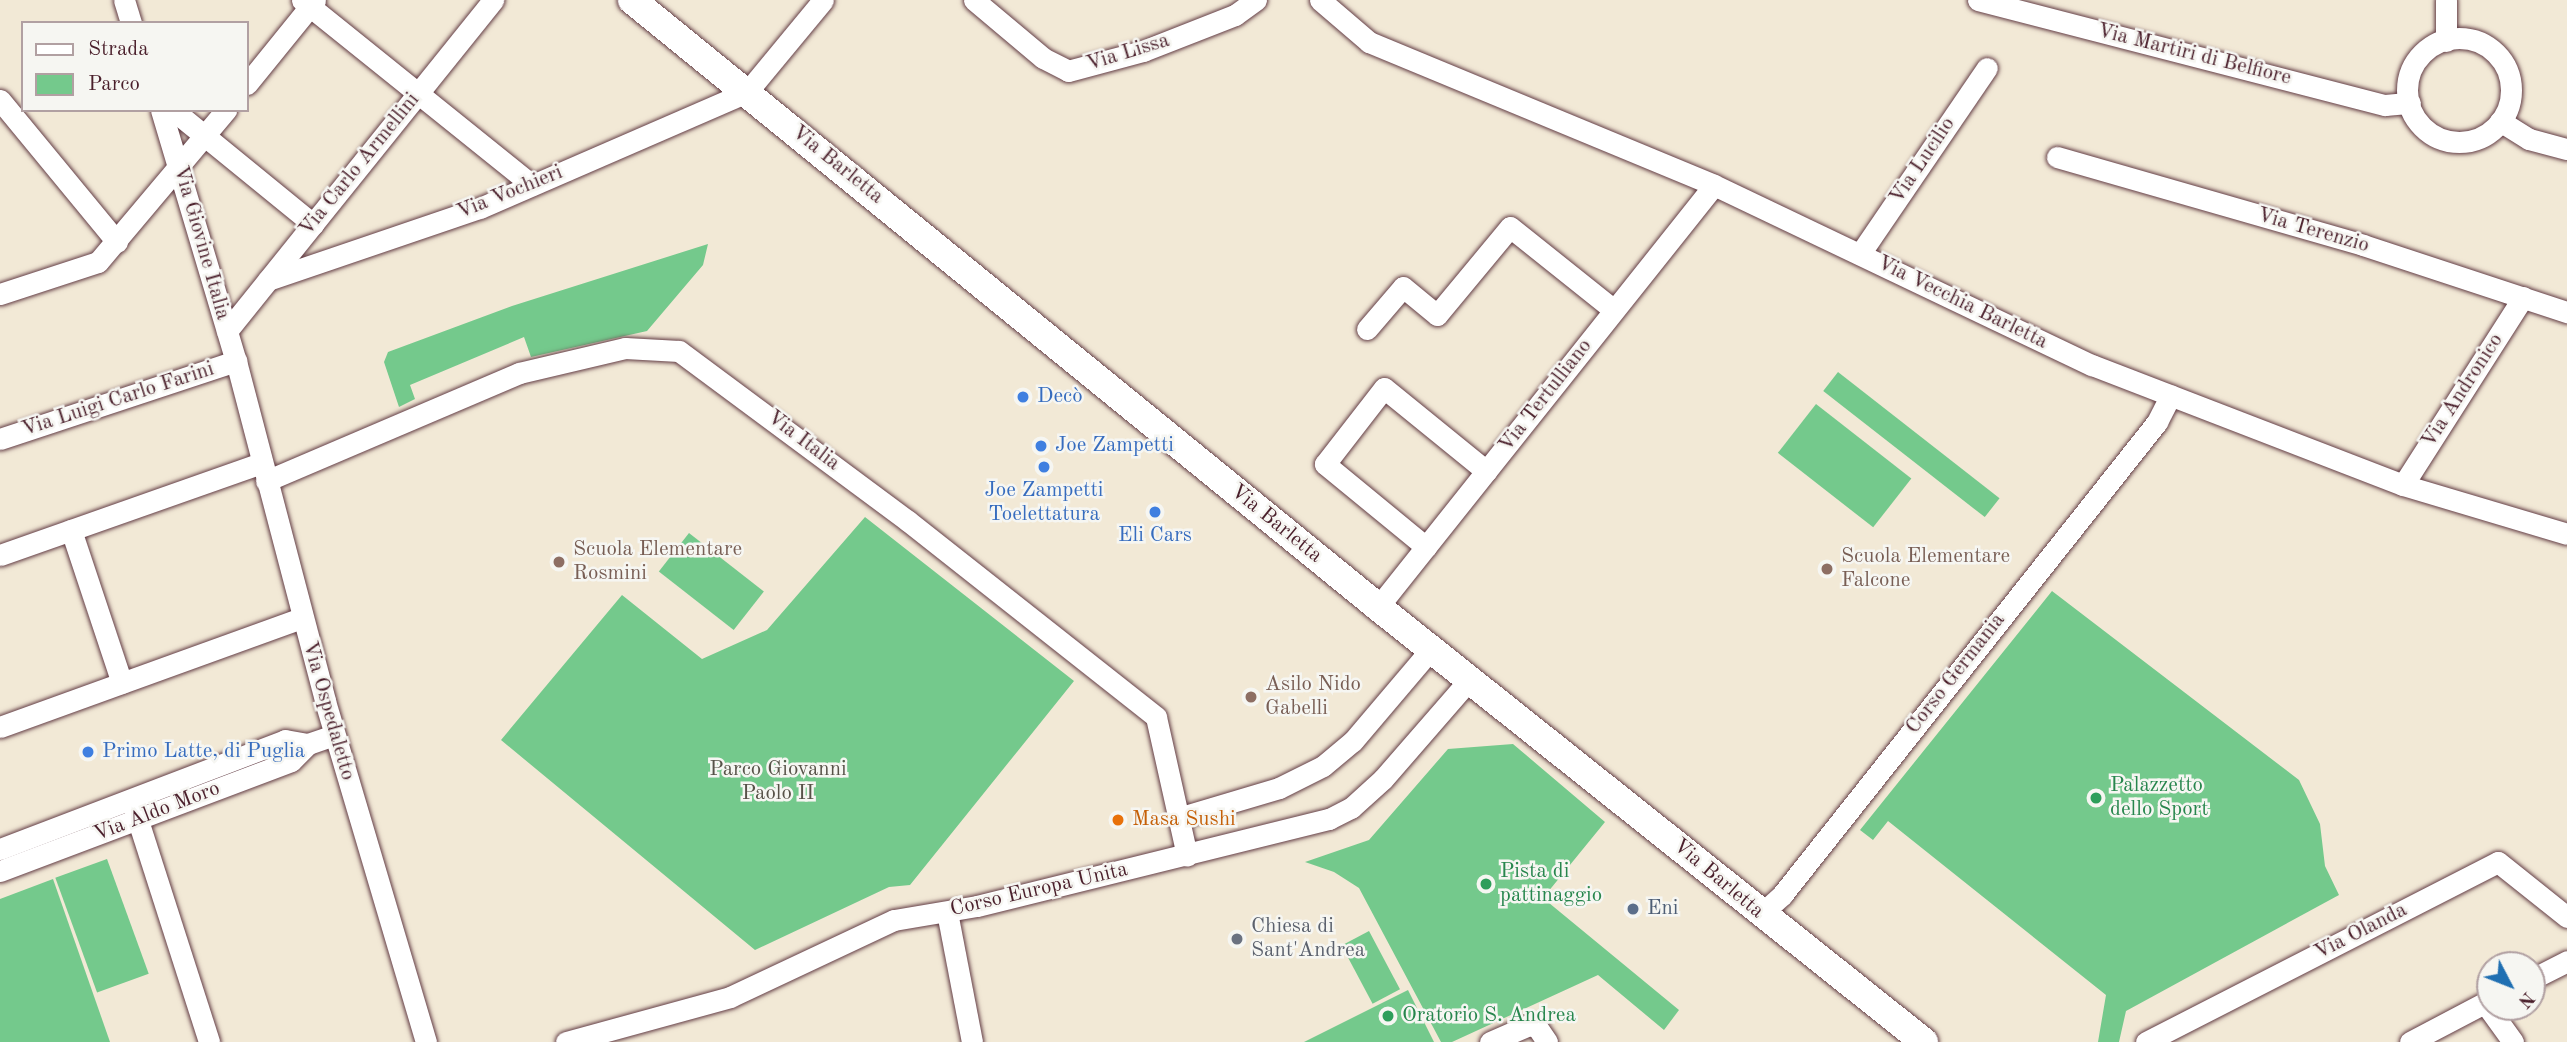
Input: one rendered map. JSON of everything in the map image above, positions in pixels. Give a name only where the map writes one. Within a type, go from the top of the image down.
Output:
[{"type":"main road","name":"Via Barletta","points":[[632,0],[1378,607],[1760,915],[1924,1042]]},
{"type":"street","points":[[124,0],[130,21]]},
{"type":"street","name":"Via Carlo Armellini","points":[[227,331],[493,0]]},
{"type":"street","points":[[747,92],[823,0]]},
{"type":"street","name":"Via Lissa","points":[[974,0],[1043,58],[1068,71],[1143,51],[1235,15],[1256,0]]},
{"type":"street","points":[[1301,0],[1308,0]]},
{"type":"street","name":"Via Vecchia Barletta","points":[[1320,0],[1369,42],[1714,185],[2092,365],[2403,485],[2567,534]]},
{"type":"street","name":"Via Martiri di Belfiore","points":[[1978,0],[2385,105],[2410,103]]},
{"type":"street","points":[[2446,0],[2446,41]]},
{"type":"street","points":[[248,83],[309,2],[532,185]]},
{"type":"street","points":[[2446,41],[2480,42],[2497,53],[2508,70],[2512,90],[2500,121],[2479,138],[2459,142],[2439,138],[2422,127],[2410,103],[2412,70],[2423,53],[2446,41]]},
{"type":"street","name":"Via Lucilio","points":[[1860,254],[1987,68]]},
{"type":"street","name":"Via Vochieri","points":[[268,280],[480,208],[747,92]]},
{"type":"street","points":[[0,100],[117,242]]},
{"type":"street","name":"Via Giovine Italia","points":[[162,112],[238,369]]},
{"type":"street","points":[[175,112],[313,224]]},
{"type":"street","points":[[0,293],[97,262],[117,242],[224,112]]},
{"type":"street","points":[[2500,121],[2529,139],[2567,149]]},
{"type":"street","name":"Via Terenzio","points":[[2057,157],[2363,245],[2567,312]]},
{"type":"street","name":"Via Tertulliano","points":[[1378,607],[1714,185]]},
{"type":"street","points":[[1367,329],[1403,287],[1437,315],[1510,227],[1614,310]]},
{"type":"street","name":"Via Andronico","points":[[2403,485],[2523,297]]},
{"type":"street","name":"Via Italia","points":[[0,555],[71,530],[264,472],[519,373],[625,348],[679,351],[897,513],[1156,717],[1188,856]]},
{"type":"street","name":"Via Luigi Carlo Farini","points":[[0,439],[238,369]]},
{"type":"street","name":"Via Ospedaletto","points":[[238,369],[301,618],[426,1042]]},
{"type":"street","points":[[1426,547],[1325,464],[1384,388],[1486,471]]},
{"type":"street","name":"Corso Germania","points":[[1760,915],[1782,895],[2157,422],[2171,395]]},
{"type":"street","points":[[71,530],[122,683]]},
{"type":"street","points":[[0,727],[301,618]]},
{"type":"street","points":[[1178,818],[1279,788],[1324,766],[1353,741],[1431,649]]},
{"type":"street","name":"Corso Europa Unita","points":[[566,1042],[730,997],[894,920],[947,912],[1188,856],[1329,819],[1351,808],[1383,779],[1470,679]]},
{"type":"street","name":"Via Aldo Moro","points":[[0,871],[285,740],[308,744],[334,735]]},
{"type":"street","points":[[135,810],[209,1042]]},
{"type":"street","name":"Via Aldo Moro","points":[[0,849],[135,810]]},
{"type":"street","name":"Via Olanda","points":[[2146,1042],[2498,862],[2567,916]]},
{"type":"street","points":[[947,912],[972,1042]]},
{"type":"street","points":[[2546,973],[2565,965]]},
{"type":"street","points":[[2410,1042],[2476,1008]]},
{"type":"street","points":[[2499,1021],[2513,1042]]},
{"type":"street","points":[[1490,1042],[1529,1025],[1537,1027],[1547,1042]]},
{"type":"green space","points":[[708,244],[703,265],[647,331],[531,357],[524,337],[410,385],[415,399],[399,407],[384,362],[388,352],[512,306]]},
{"type":"green space","points":[[1838,372],[2000,498],[1985,517],[1823,391]]},
{"type":"green space","points":[[1816,404],[1911,478],[1873,527],[1778,453]]},
{"type":"green space","name":"Parco Giovanni Paolo II","points":[[865,517],[1074,681],[910,885],[889,887],[755,950],[501,740],[622,595],[702,659],[767,630]]},
{"type":"green space","points":[[689,533],[764,591],[734,630],[659,572]]},
{"type":"green space","name":"Palazzetto dello Sport","points":[[2052,591],[2299,780],[2320,824],[2325,866],[2339,895],[2126,1011],[2119,1042],[2098,1042],[2106,995],[1888,821],[1873,840],[1860,830]]},
{"type":"green space","points":[[1513,744],[1605,822],[1543,898],[1679,1010],[1664,1030],[1598,975],[1452,1042],[1441,1042],[1359,888],[1334,872],[1305,862],[1369,840],[1448,749]]},
{"type":"green space","points":[[107,859],[149,974],[97,992],[55,878]]},
{"type":"green space","points":[[53,879],[110,1042],[0,1042],[0,899]]},
{"type":"green space","points":[[1369,931],[1400,989],[1373,1004],[1342,946]]},
{"type":"green space","name":"Oratorio S. Andrea","points":[[1408,990],[1434,1042],[1304,1042]]},
{"type":"place","name":"Decò","points":[[1023,397]]},
{"type":"place","name":"Joe Zampetti","points":[[1041,446]]},
{"type":"place","name":"Joe Zampetti Toelettatura","points":[[1044,467]]},
{"type":"place","name":"Eli Cars","points":[[1155,512]]},
{"type":"place","name":"Scuola Elementare Rosmini","points":[[559,562]]},
{"type":"place","name":"Scuola Elementare Falcone","points":[[1827,569]]},
{"type":"place","name":"Asilo Nido Gabelli","points":[[1251,697]]},
{"type":"place","name":"Primo Latte, di Puglia","points":[[88,752]]},
{"type":"place","name":"Palazzetto dello Sport","points":[[2096,798]]},
{"type":"place","name":"Masa Sushi","points":[[1118,820]]},
{"type":"place","name":"Pista di pattinaggio","points":[[1486,884]]},
{"type":"place","name":"Eni","points":[[1633,909]]},
{"type":"place","name":"Chiesa di Sant'Andrea","points":[[1237,939]]},
{"type":"place","name":"Oratorio S. Andrea","points":[[1388,1016]]}]
